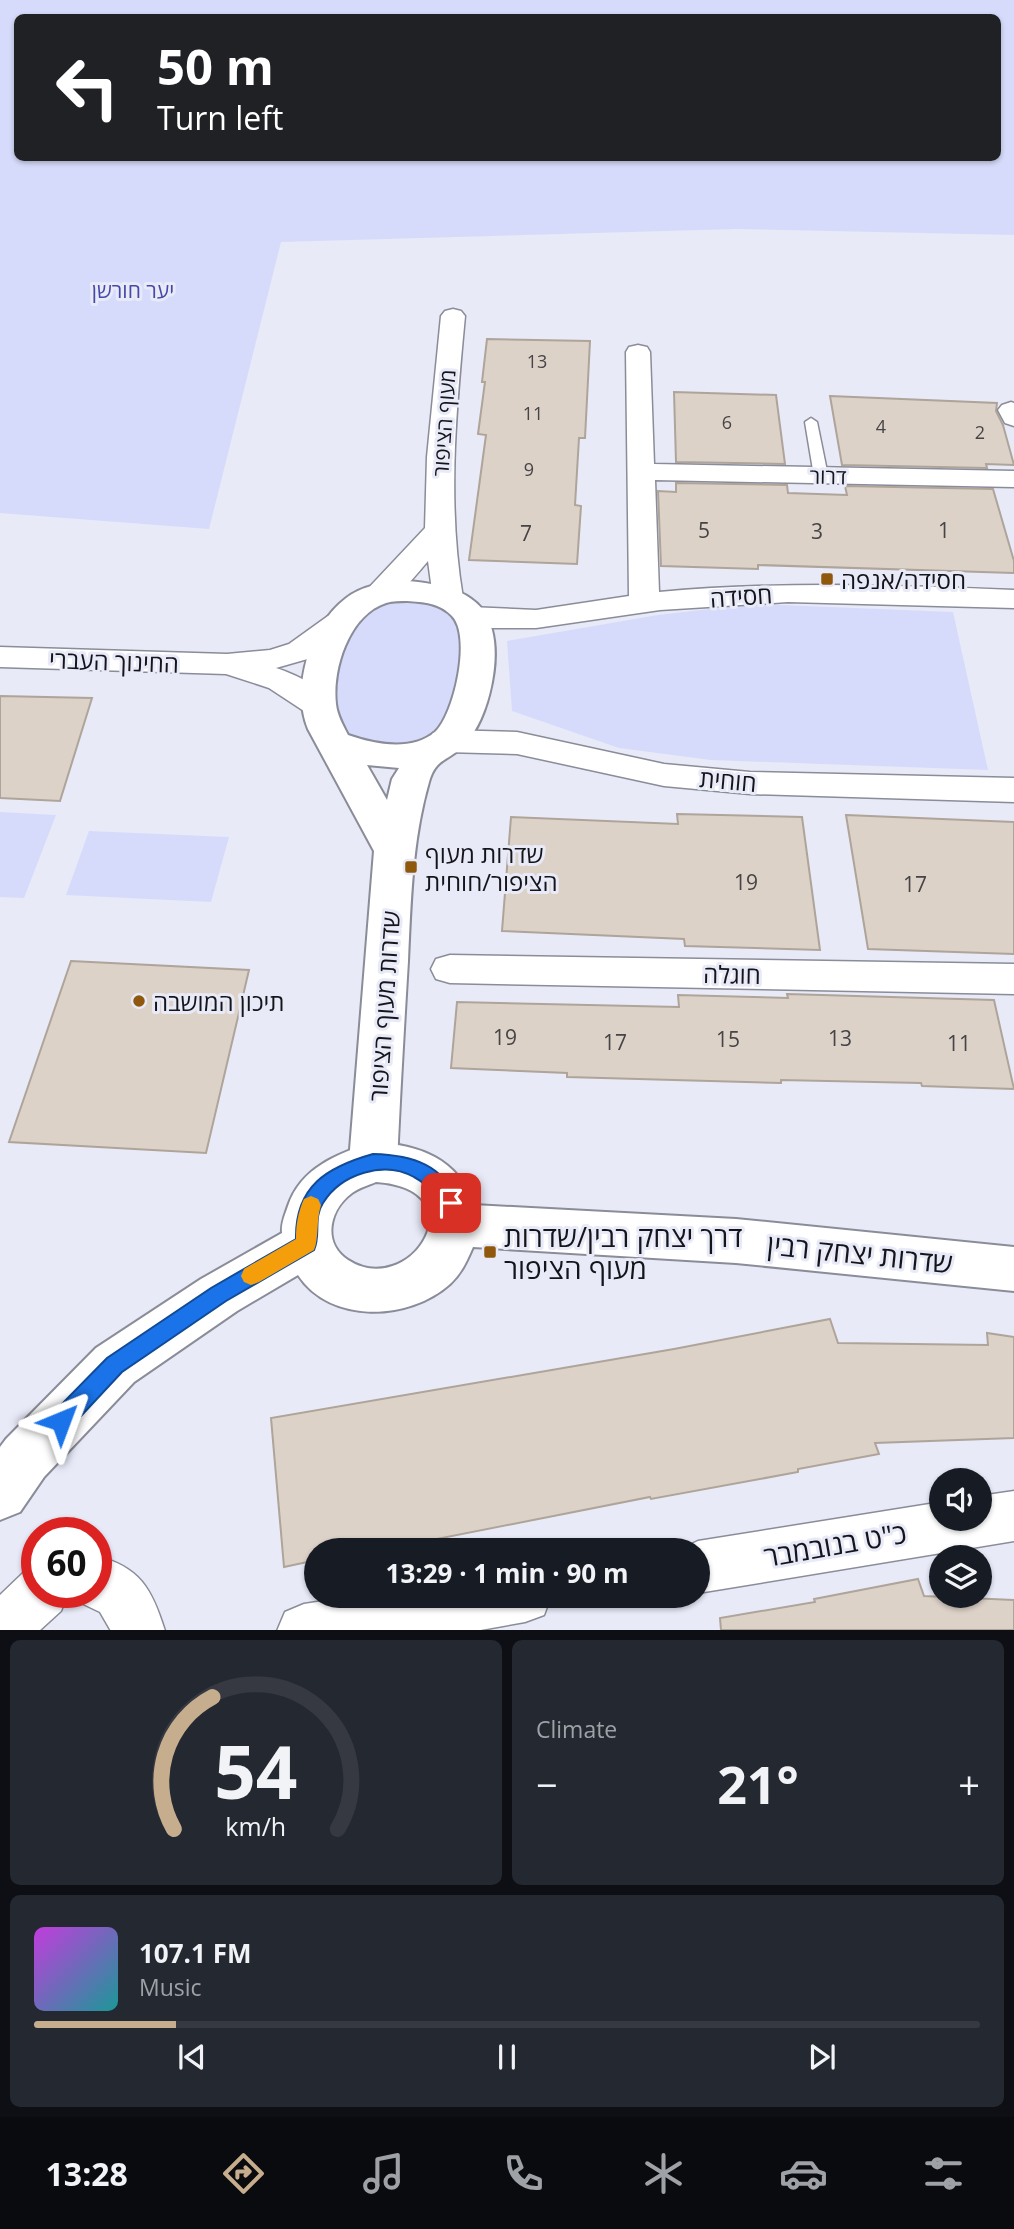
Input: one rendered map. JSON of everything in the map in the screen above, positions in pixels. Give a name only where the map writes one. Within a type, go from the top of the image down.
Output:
[{"type":"street","name":"מעוף הציפור","points":[[453,316],[440,443],[437,532],[459,607]]},
{"type":"street","points":[[638,352],[644,603]]},
{"type":"street","name":"דרור","points":[[642,472],[1014,479]]},
{"type":"street","points":[[394,851],[326,731],[318,706],[326,653],[339,622],[347,611],[376,596],[403,571],[437,532]]},
{"type":"street","points":[[335,743],[355,753],[380,758],[405,756],[437,746],[458,730],[467,707],[478,654],[459,607],[413,591],[376,596]]},
{"type":"street","name":"חסידה","points":[[459,607],[502,621],[540,619],[644,603],[774,593],[826,592],[1014,599]]},
{"type":"street","name":"החינוך העברי","points":[[0,657],[227,664],[272,659],[300,650],[339,622]]},
{"type":"street","name":"החינוך העברי","points":[[227,664],[269,675],[296,687],[318,706]]},
{"type":"street","name":"חוחית","points":[[437,746],[517,743],[664,775],[750,783],[1014,790]]},
{"type":"street","name":"שדרות מעוף הציפור","points":[[373,1162],[394,851],[411,779],[437,746]]},
{"type":"street","name":"חוגלה","points":[[450,970],[1014,979]]},
{"type":"street","points":[[373,1162],[398,1163],[421,1170],[439,1184],[451,1203],[454,1225],[450,1245],[438,1264],[420,1279],[398,1288],[374,1291],[351,1287],[330,1277],[315,1262],[306,1244],[306,1221],[313,1200],[329,1181],[349,1168],[373,1162]]},
{"type":"street","name":"שדרות יצחק רבין","points":[[454,1225],[736,1241],[1014,1269]]},
{"type":"street","points":[[0,1493],[25,1458],[115,1365],[219,1295],[306,1244]]},
{"type":"street","name":"כ\"ט בנובמבר","points":[[710,1565],[1014,1516]]},
{"type":"street","points":[[112,1589],[121,1595],[133,1612],[138,1630]]},
{"type":"street","points":[[8,1630],[23,1608]]},
{"type":"street","points":[[304,1630],[447,1608]]},
{"type":"lane","points":[[811,422],[821,476]]},
{"type":"green space","name":"יער חורשן","points":[[0,0],[1014,0],[1014,235],[736,229],[281,242],[209,529],[0,513]]},
{"type":"green space","points":[[411,600],[441,607],[461,623],[465,678],[439,731],[405,744],[383,745],[361,741],[344,733],[329,701],[346,628],[379,604]]},
{"type":"green space","points":[[753,604],[953,612],[988,770],[711,760],[619,748],[512,711],[507,641],[658,615]]},
{"type":"green space","points":[[0,812],[56,815],[24,898],[0,897]]},
{"type":"green space","points":[[89,831],[229,837],[211,902],[66,895]]},
{"type":"building","points":[[487,339],[590,341],[585,438],[579,438],[575,505],[581,506],[577,564],[469,560],[486,435],[478,434]]},
{"type":"building","points":[[674,392],[776,395],[785,464],[676,462]]},
{"type":"building","points":[[830,396],[997,403],[996,411],[1003,425],[1014,465],[986,464],[987,468],[842,465]]},
{"type":"building","points":[[676,483],[787,485],[788,493],[847,495],[845,486],[993,489],[1014,561],[1014,573],[758,565],[758,569],[661,566],[658,491],[676,492]]},
{"type":"building","points":[[0,696],[92,698],[60,801],[0,798]]},
{"type":"building","points":[[677,814],[802,817],[820,950],[685,946],[684,939],[502,931],[511,817],[678,824]]},
{"type":"building","points":[[846,815],[1014,822],[1014,954],[868,949]]},
{"type":"building","points":[[71,961],[249,970],[206,1153],[9,1142]]},
{"type":"building","points":[[787,994],[994,1000],[1014,1089],[922,1086],[921,1083],[781,1080],[781,1083],[567,1077],[567,1073],[451,1068],[457,1002],[679,1007],[678,995],[788,998]]},
{"type":"building","points":[[830,1319],[838,1343],[988,1345],[987,1333],[1014,1337],[1014,1438],[875,1443],[879,1454],[798,1469],[798,1472],[651,1499],[650,1497],[442,1538],[304,1538],[304,1563],[284,1567],[271,1418],[674,1349]]},
{"type":"building","points":[[918,1579],[924,1596],[929,1596],[929,1608],[992,1608],[992,1599],[1014,1600],[1014,1630],[721,1630],[720,1618],[815,1602],[814,1599]]},
{"type":"slow traffic","points":[[251,1276],[306,1244],[306,1221],[311,1205]]},
{"type":"place","name":"חסידה/אנפה","points":[[827,579]]},
{"type":"place","name":"שדרות מעוף הציפור/חוחית","points":[[411,867]]},
{"type":"place","name":"תיכון המושבה","points":[[139,1001]]},
{"type":"place","name":"דרך יצחק רבין/שדרות מעוף הציפור","points":[[490,1252]]},
{"type":"route","points":[[61,1421],[115,1365],[219,1295],[306,1244],[306,1221],[313,1200],[329,1181],[349,1168],[373,1162],[398,1163],[421,1170],[439,1184],[451,1203]]}]
